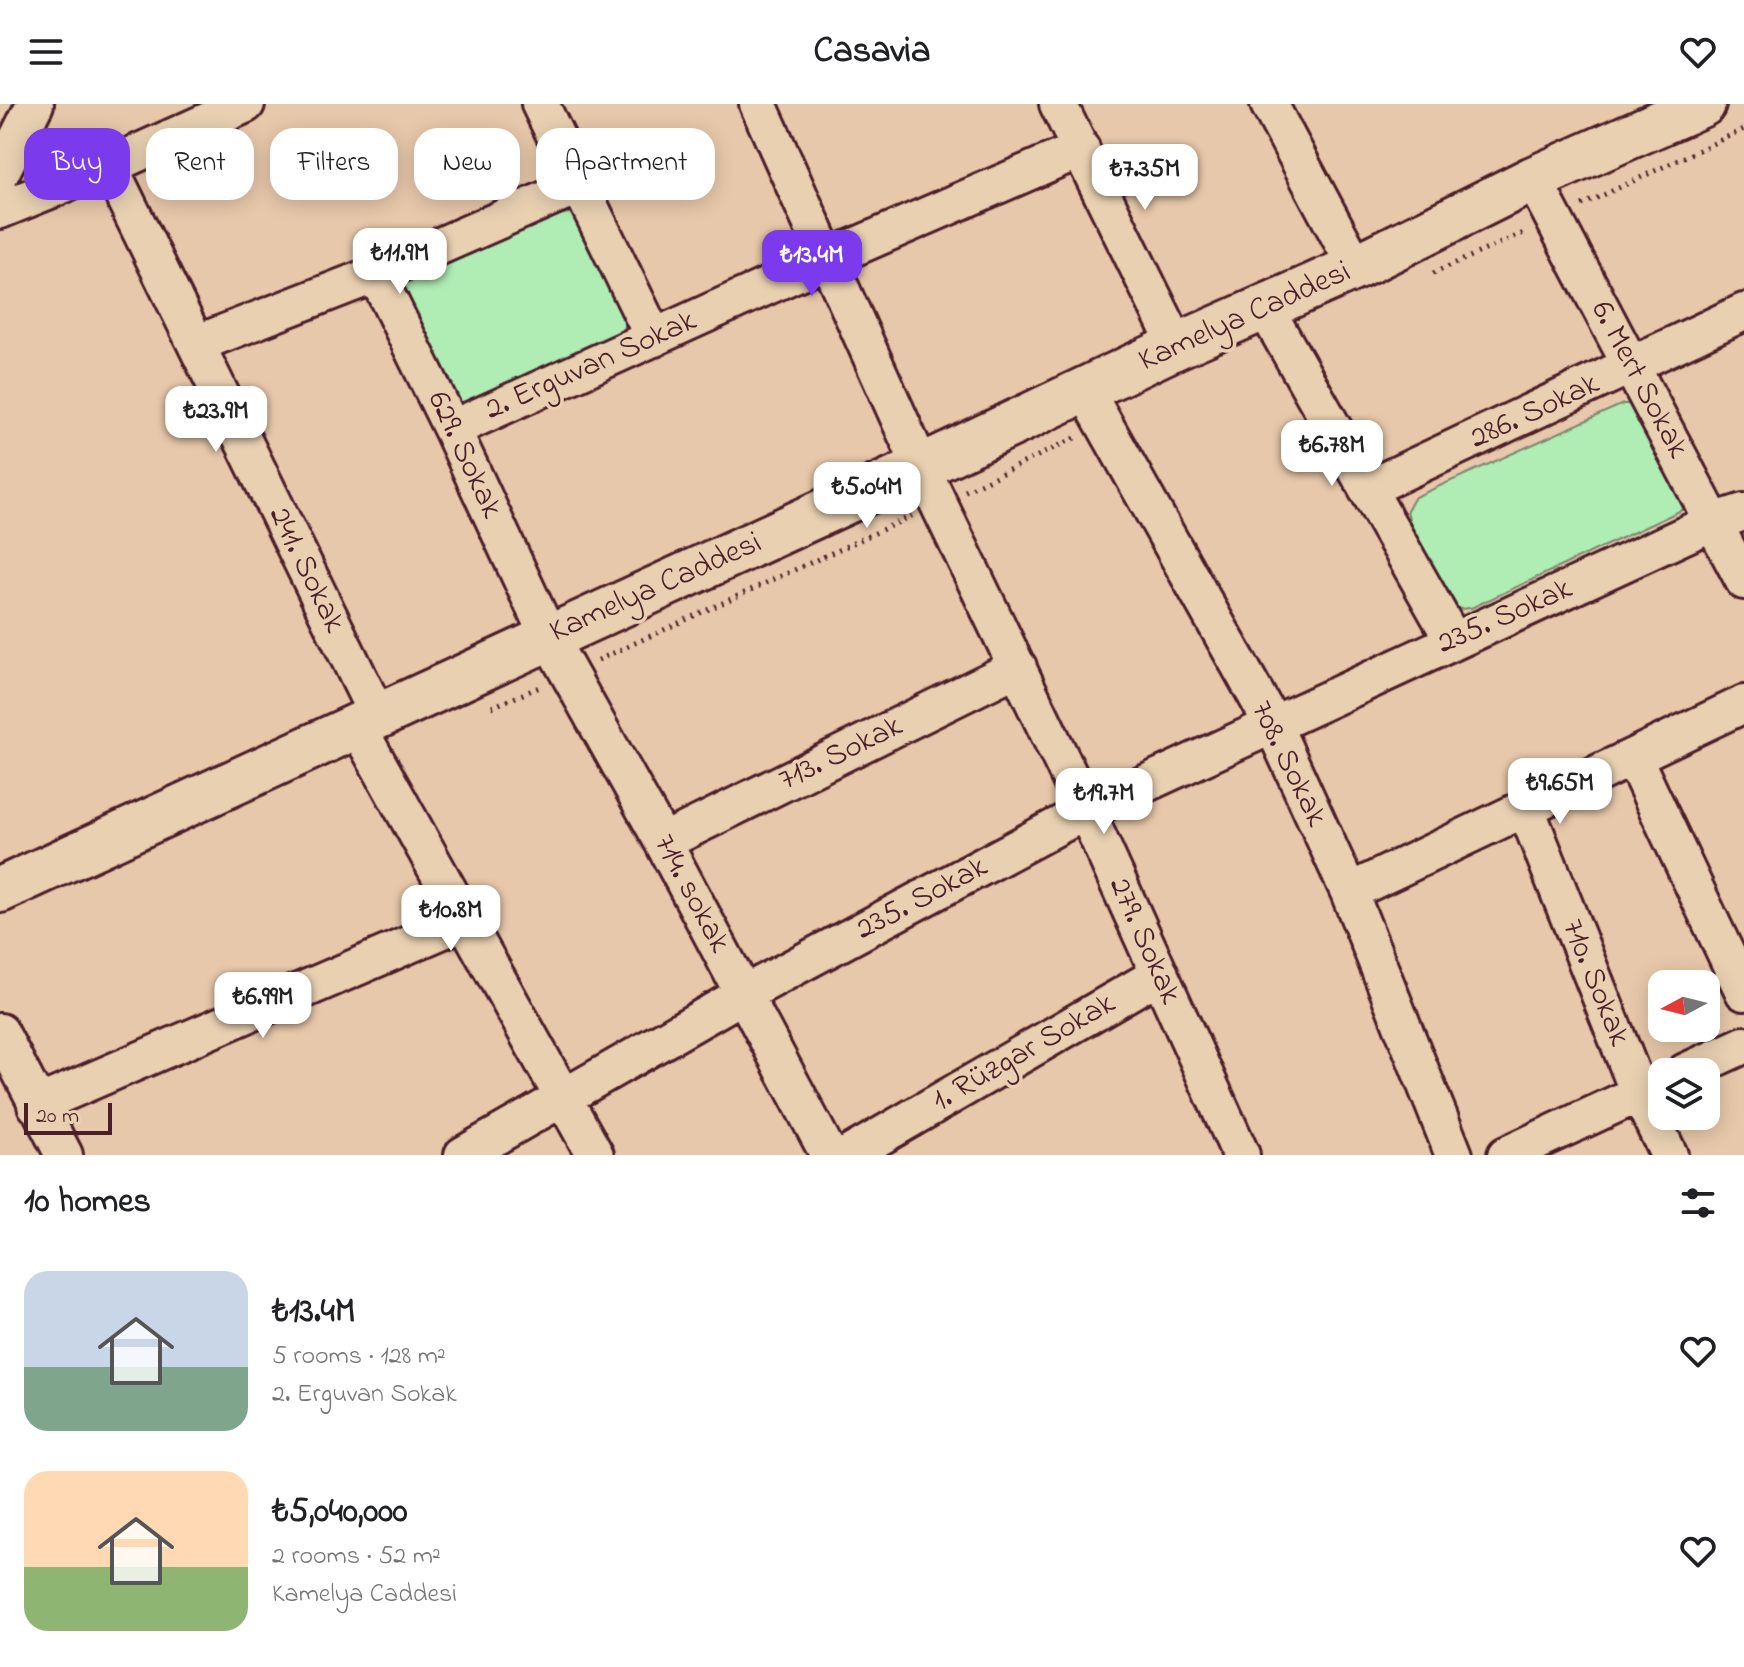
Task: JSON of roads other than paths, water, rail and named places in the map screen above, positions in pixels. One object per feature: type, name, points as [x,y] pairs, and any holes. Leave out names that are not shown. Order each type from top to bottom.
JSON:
[{"type":"main road","name":"Kamelya Caddesi","points":[[0,890],[1264,306],[1356,267],[1533,179],[1703,104]]},
{"type":"street","points":[[0,174],[35,104]]},
{"type":"street","points":[[540,104],[552,128]]},
{"type":"street","name":"279. Sokak","points":[[758,104],[921,467],[1086,811],[1241,1155]]},
{"type":"street","points":[[1058,104],[1177,346]]},
{"type":"street","points":[[1269,104],[1356,267]]},
{"type":"street","points":[[130,155],[218,109]]},
{"type":"street","name":"2. Erguvan Sokak","points":[[452,429],[827,259],[1081,149]]},
{"type":"street","name":"6. Mert Sokak","points":[[1533,179],[1633,367],[1729,517],[1744,581]]},
{"type":"street","points":[[0,210],[25,200]]},
{"type":"street","name":"241. Sokak","points":[[126,200],[196,344],[366,720],[466,920],[595,1155]]},
{"type":"street","points":[[196,344],[376,274],[545,200]]},
{"type":"street","points":[[586,200],[654,338]]},
{"type":"street","name":"629. Sokak","points":[[376,274],[548,636]]},
{"type":"street","points":[[1264,306],[1453,640]]},
{"type":"street","name":"286. Sokak","points":[[1367,489],[1633,367],[1744,312]]},
{"type":"street","name":"708. Sokak","points":[[1085,390],[1273,725],[1349,892],[1454,1155]]},
{"type":"street","name":"235. Sokak","points":[[463,1155],[744,994],[1086,811],[1453,640],[1729,517]]},
{"type":"street","name":"714. sokak","points":[[548,636],[663,842],[829,1155]]},
{"type":"street","name":"713. Sokak","points":[[663,842],[1018,667]]},
{"type":"street","points":[[1349,892],[1744,704]]},
{"type":"street","points":[[1633,757],[1744,992]]},
{"type":"street","name":"710. Sokak","points":[[1526,809],[1648,1084]]},
{"type":"street","points":[[36,1105],[466,920]]},
{"type":"street","name":"1. Rüzgar Sokak","points":[[848,1155],[1160,974]]},
{"type":"street","points":[[0,1032],[64,1155]]},
{"type":"street","points":[[1716,1058],[1744,1045]]},
{"type":"street","points":[[1506,1155],[1648,1089]]},
{"type":"street","name":"710. Sokak","points":[[1662,1130],[1669,1155]]}]
